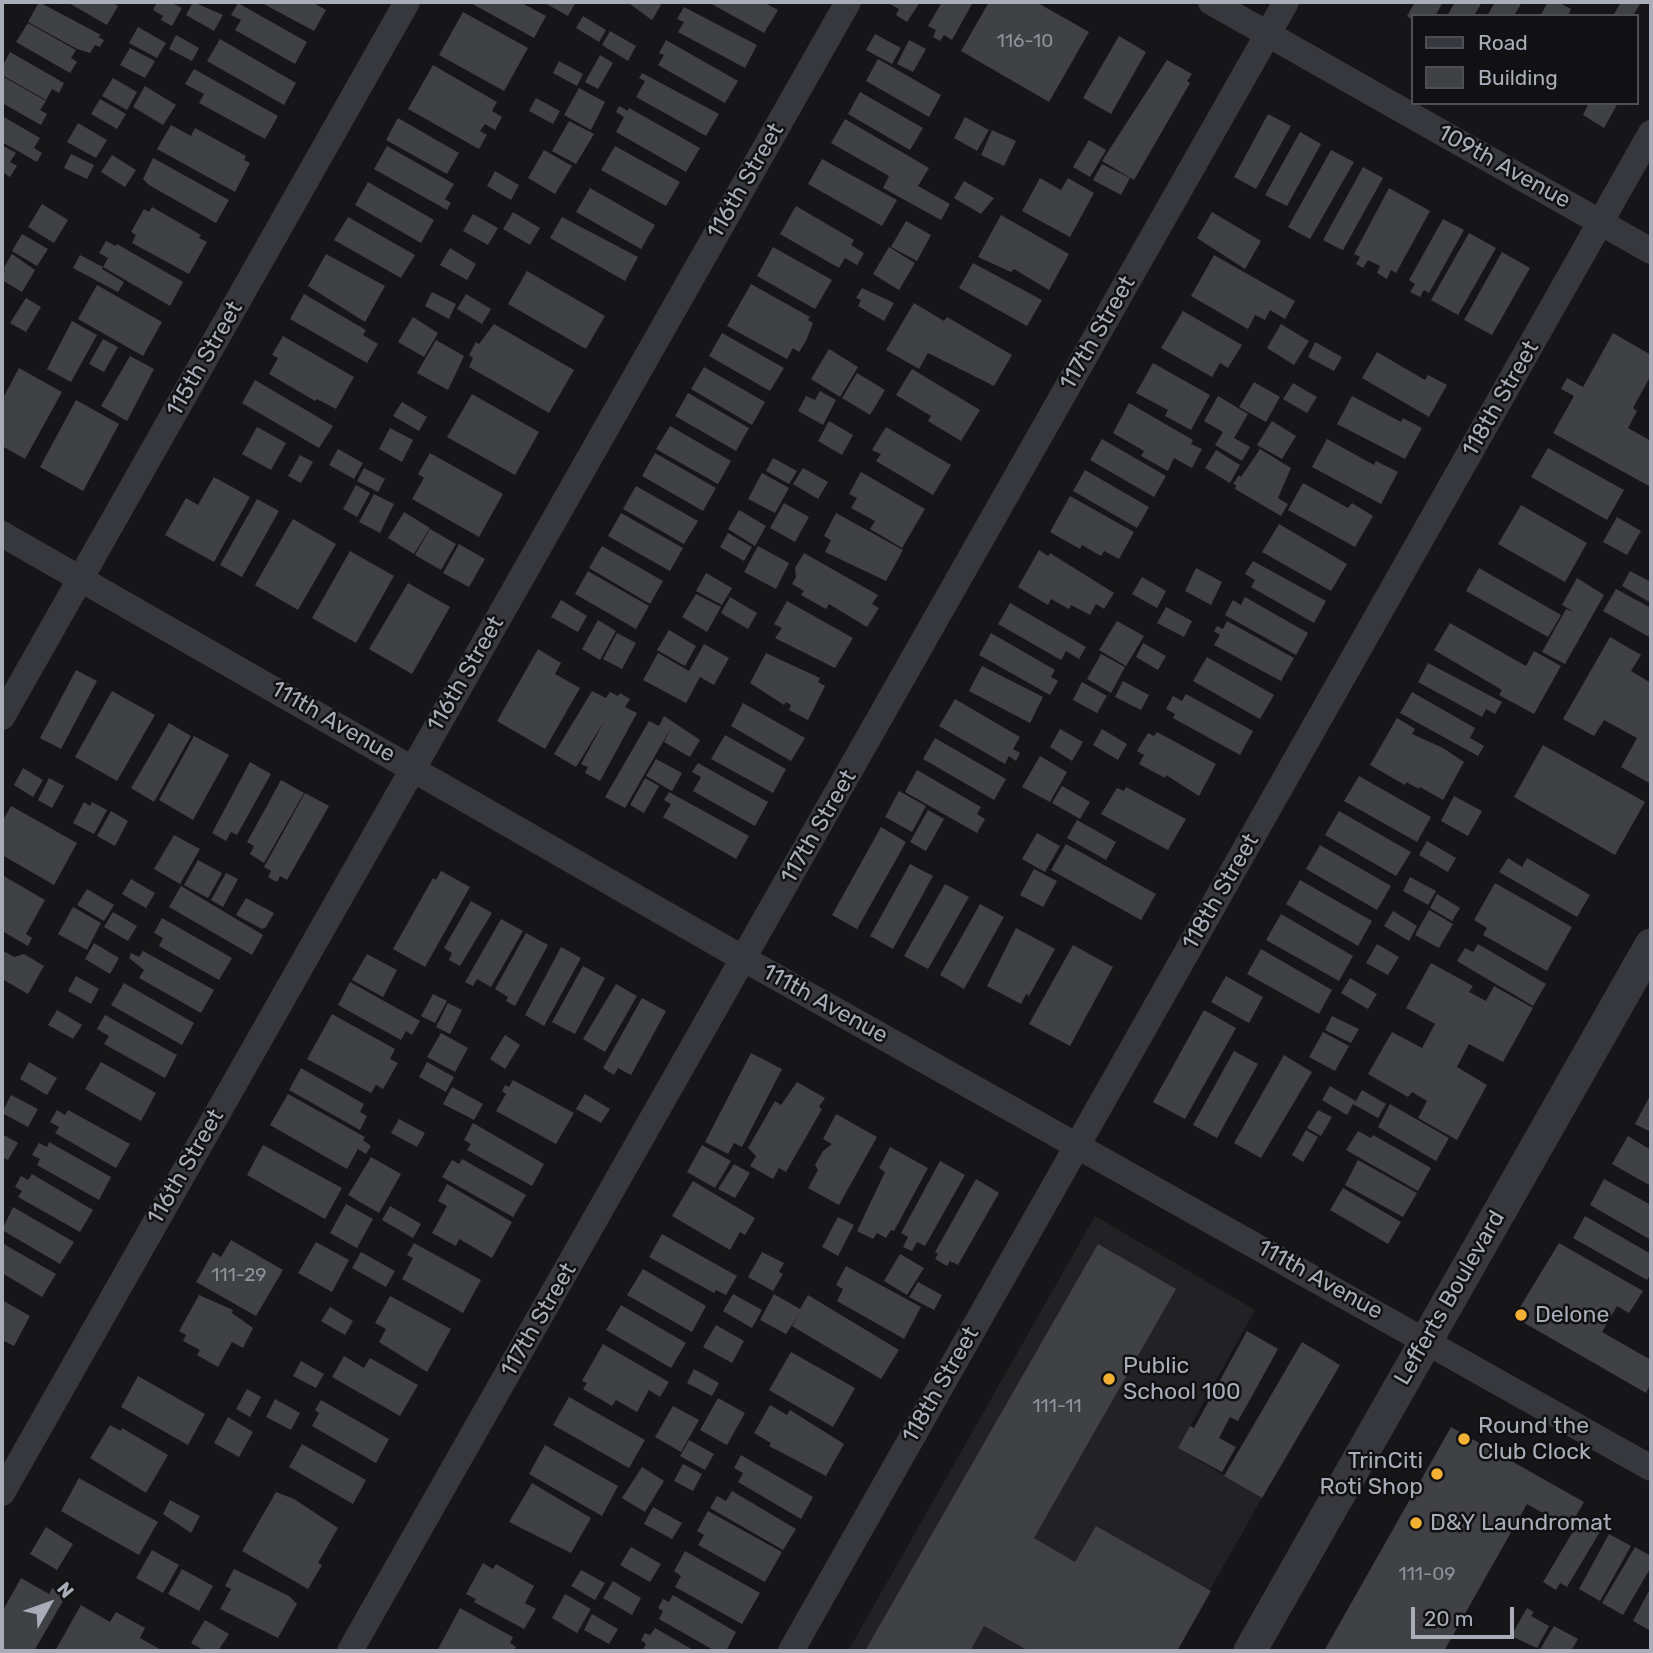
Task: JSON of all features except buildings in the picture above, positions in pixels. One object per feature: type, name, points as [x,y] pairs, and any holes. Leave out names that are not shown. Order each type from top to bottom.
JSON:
[{"type":"street","name":"115th Street","points":[[2,717],[407,2]]},
{"type":"street","name":"116th Street","points":[[2,1493],[848,2]]},
{"type":"street","name":"109th Avenue","points":[[1211,2],[1651,251]]},
{"type":"street","name":"117th Street","points":[[351,1651],[1286,2]]},
{"type":"street","name":"118th Street","points":[[791,1651],[1651,133]]},
{"type":"street","name":"111th Avenue","points":[[2,534],[744,959],[1078,1144],[1651,1468]]},
{"type":"street","name":"Lefferts Boulevard","points":[[1250,1651],[1651,946]]},
{"type":"shaded area","name":"Public School 100","points":[[1095,1216],[1255,1310],[1178,1448],[1262,1498],[1175,1651],[848,1651]]},
{"type":"place","name":"Delone","points":[[1521,1315]]},
{"type":"place","name":"Public School 100","points":[[1109,1379]]},
{"type":"place","name":"Round the Club Clock","points":[[1464,1439]]},
{"type":"place","name":"TrinCiti Roti Shop","points":[[1437,1474]]},
{"type":"place","name":"D&Y Laundromat","points":[[1416,1523]]}]
